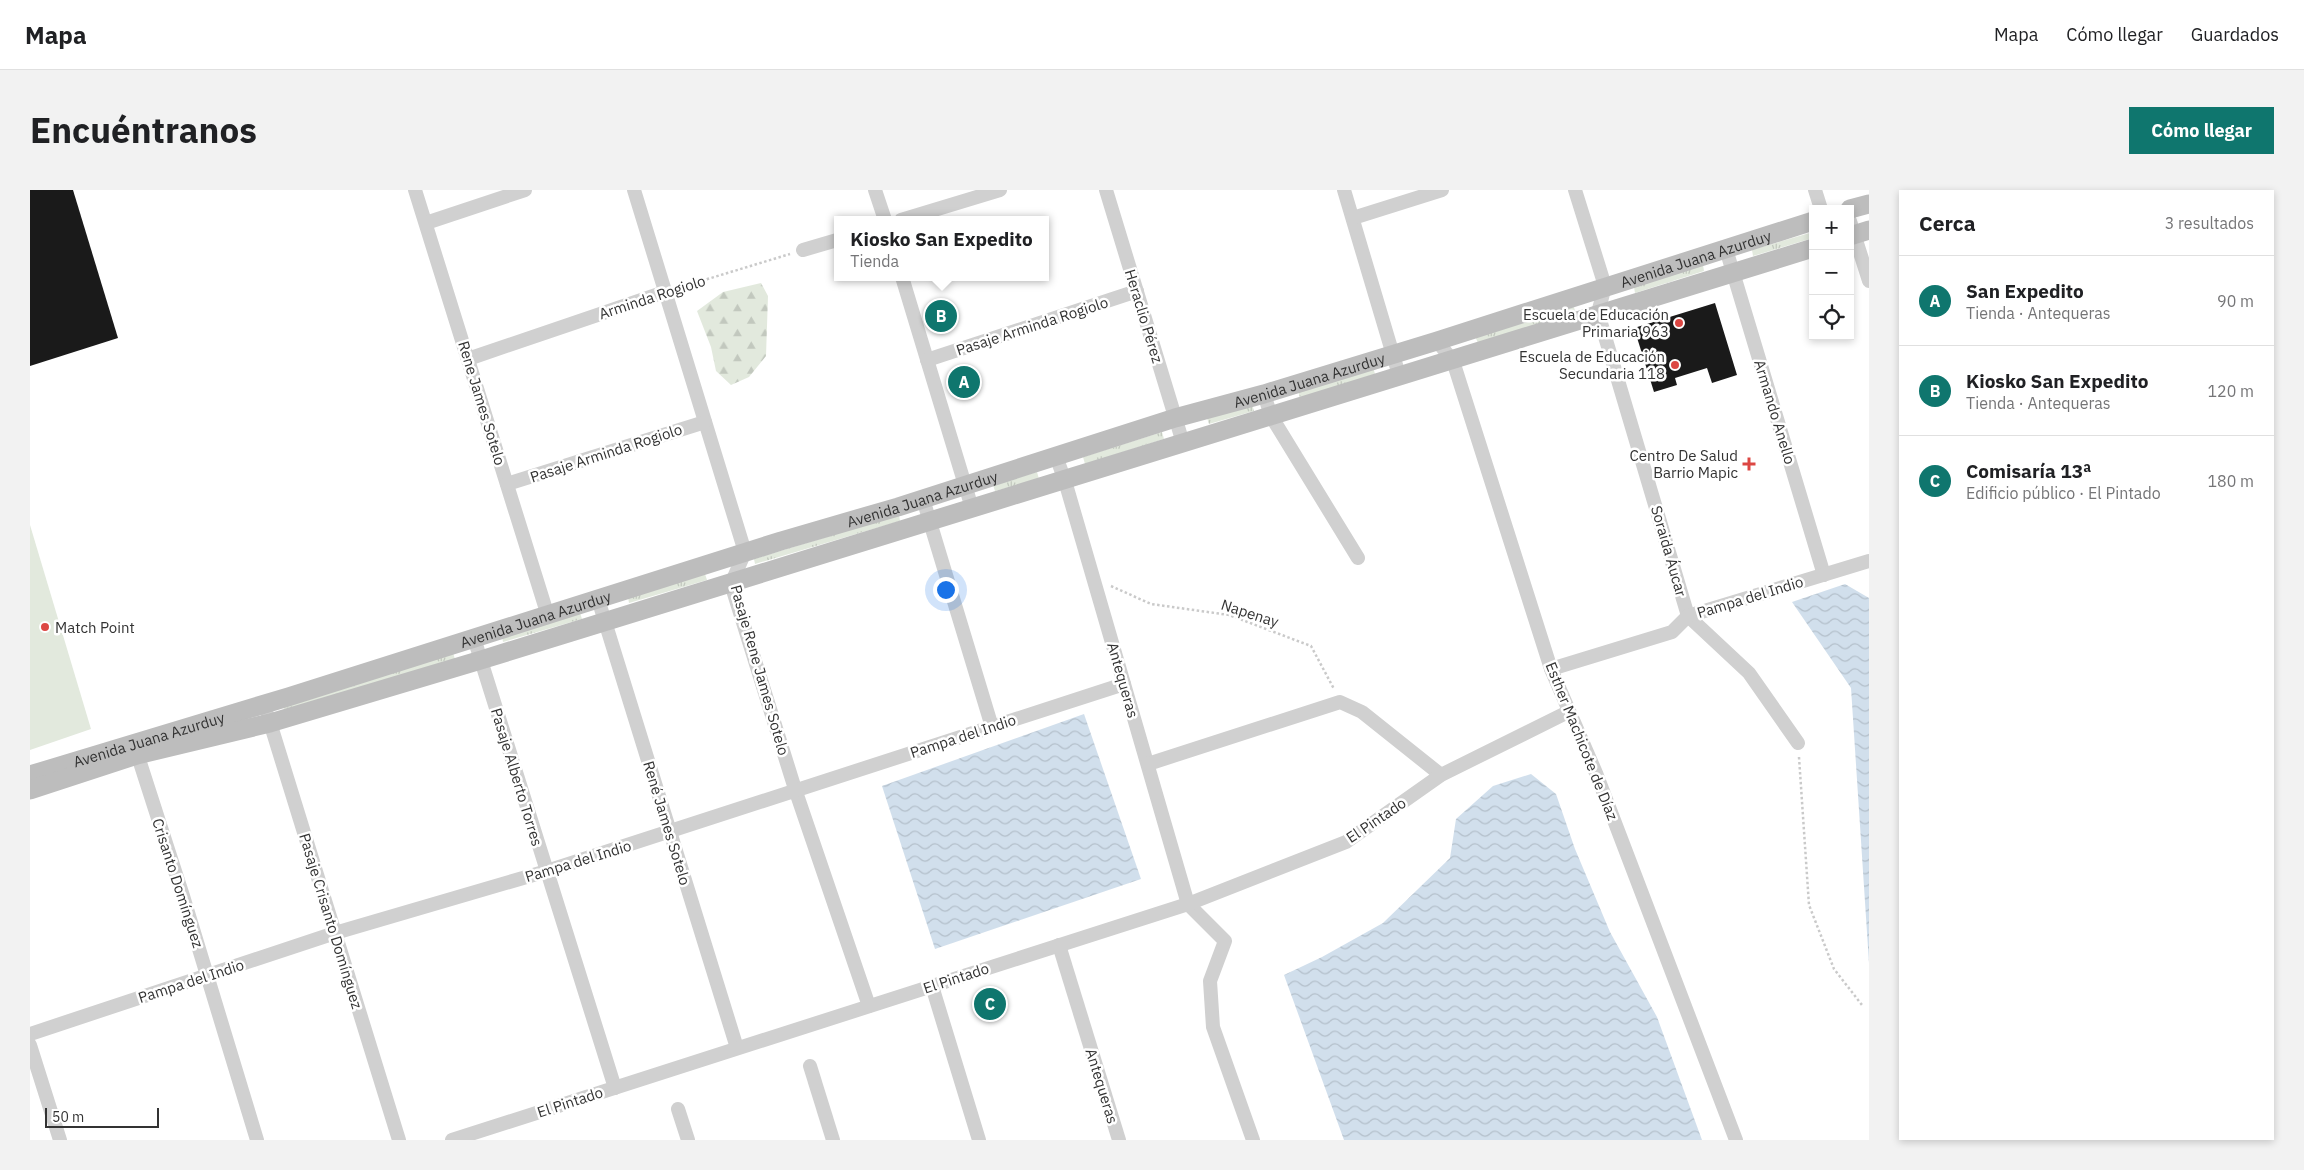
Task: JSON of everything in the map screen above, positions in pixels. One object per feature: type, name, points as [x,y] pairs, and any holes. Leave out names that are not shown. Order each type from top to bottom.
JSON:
[{"type":"main road","points":[[1854,208],[1869,204]]},
{"type":"main road","name":"Avenida Juana Azurduy","points":[[30,790],[135,748],[264,702],[548,616],[744,552],[965,486],[1175,418],[1264,394],[1437,341],[1809,222]]},
{"type":"main road","name":"Avenida Juana Azurduy","points":[[30,775],[135,748],[270,723],[731,584],[929,521],[1065,481],[1453,360],[1598,313],[1733,274],[1809,249]]},
{"type":"street","name":"Rene James Sotelo","points":[[416,190],[548,616]]},
{"type":"street","points":[[426,223],[525,190]]},
{"type":"street","points":[[634,190],[744,552]]},
{"type":"street","points":[[876,190],[884,216]]},
{"type":"street","points":[[914,216],[1000,190]]},
{"type":"street","name":"Heraclio Pérez","points":[[1106,190],[1183,443]]},
{"type":"street","points":[[1344,190],[1391,354],[1400,376]]},
{"type":"street","points":[[1352,218],[1442,190]]},
{"type":"street","points":[[1575,190],[1605,286],[1598,313]]},
{"type":"street","points":[[1815,190],[1820,205]]},
{"type":"street","points":[[1856,231],[1869,281]]},
{"type":"street","points":[[803,250],[834,241]]},
{"type":"street","name":"Armando Anello","points":[[1726,250],[1824,575]]},
{"type":"street","points":[[903,281],[972,508]]},
{"type":"street","name":"Pasaje Arminda Rogiolo","points":[[927,360],[1137,291]]},
{"type":"street","name":"Arminda Rogiolo","points":[[468,359],[665,292]]},
{"type":"street","name":"Soraida Áucar","points":[[1598,313],[1688,616]]},
{"type":"street","name":"Esther Machicote de Díaz","points":[[1437,341],[1453,360],[1551,669],[1596,773],[1736,1140]]},
{"type":"street","points":[[1264,394],[1271,416],[1358,558]]},
{"type":"street","name":"Pasaje Arminda Rogiolo","points":[[507,484],[704,422]]},
{"type":"street","name":"Antequeras","points":[[1056,456],[1094,578],[1188,904]]},
{"type":"street","points":[[923,499],[992,727]]},
{"type":"street","name":"Pasaje Rene James Sotelo","points":[[744,552],[731,584],[795,789],[869,1006]]},
{"type":"street","name":"Pampa del Indio","points":[[1551,669],[1672,632],[1688,616],[1869,561]]},
{"type":"street","name":"René James Sotelo","points":[[598,599],[737,1048]]},
{"type":"street","points":[[1688,616],[1749,673],[1798,743]]},
{"type":"street","name":"Pasaje Alberto Torres","points":[[474,638],[615,1088]]},
{"type":"street","name":"Pampa del Indio","points":[[30,1034],[335,934],[670,832],[795,789],[1124,684]]},
{"type":"street","name":"Pasaje Crisanto Domínguez","points":[[264,702],[399,1140]]},
{"type":"street","points":[[1148,764],[1340,702],[1362,712],[1441,775]]},
{"type":"street","name":"El Pintado","points":[[452,1140],[1188,904],[1346,842],[1441,775],[1568,712]]},
{"type":"street","name":"Crisanto Domínguez","points":[[135,748],[208,977],[257,1140]]},
{"type":"street","points":[[1188,904],[1225,940],[1210,981],[1213,1027],[1253,1140]]},
{"type":"street","name":"Antequeras","points":[[1058,945],[1119,1140]]},
{"type":"street","points":[[932,986],[979,1140]]},
{"type":"street","points":[[30,1045],[60,1140]]},
{"type":"street","points":[[810,1066],[833,1140]]},
{"type":"street","points":[[678,1109],[688,1140]]},
{"type":"path","name":"Arminda Rogiolo","points":[[665,292],[803,250]]},
{"type":"path","name":"Napenay","points":[[1094,578],[1151,604],[1229,615],[1312,646],[1340,702]]},
{"type":"path","points":[[1798,743],[1809,905],[1834,969],[1862,1005]]},
{"type":"green space","points":[[1809,233],[1809,239],[1753,256],[1752,250]]},
{"type":"green space","points":[[1703,265],[1704,271],[1635,293],[1634,287]]},
{"type":"green space","points":[[761,283],[768,296],[766,356],[749,377],[731,385],[716,371],[711,347],[697,311],[723,292]]},
{"type":"green space","points":[[1573,305],[1576,313],[1478,343],[1475,336]]},
{"type":"green space","points":[[1373,367],[1375,374],[1300,398],[1298,390]]},
{"type":"green space","points":[[1252,404],[1254,411],[1209,424],[1207,418]]},
{"type":"green space","points":[[1162,432],[1164,439],[1085,464],[1083,457]]},
{"type":"green space","points":[[1037,472],[1039,479],[995,491],[993,485]]},
{"type":"green space","points":[[899,515],[900,521],[755,564],[754,559]]},
{"type":"green space","name":"Match Point","points":[[30,525],[91,729],[30,750]]},
{"type":"green space","points":[[705,574],[707,580],[629,603],[628,597]]},
{"type":"green space","points":[[580,613],[582,619],[503,642],[502,636]]},
{"type":"green space","points":[[453,653],[455,659],[284,710],[283,704]]},
{"type":"water","points":[[1845,584],[1869,598],[1869,963],[1851,688],[1792,602]]},
{"type":"water","points":[[1084,714],[1141,879],[935,949],[882,786]]},
{"type":"water","points":[[1531,774],[1556,794],[1575,849],[1610,932],[1657,1017],[1702,1140],[1344,1140],[1284,975],[1322,957],[1383,923],[1450,858],[1456,819],[1493,786]]},
{"type":"building","points":[[30,190],[73,190],[118,338],[30,366]]},
{"type":"building","points":[[1715,303],[1737,375],[1712,383],[1707,368],[1675,378],[1677,385],[1654,392],[1634,328]]},
{"type":"place","name":"Kiosko San Expedito","points":[[941,316]]},
{"type":"place","name":"Escuela de Educación Primaria 963","points":[[1679,323]]},
{"type":"place","name":"Escuela de Educación Secundaria 118","points":[[1675,365]]},
{"type":"place","name":"San Expedito","points":[[964,382]]},
{"type":"place","name":"Centro De Salud Barrio Mapic","points":[[1749,464]]},
{"type":"place","name":"Match Point","points":[[45,627]]},
{"type":"place","name":"Comisaría 13ª","points":[[990,1004]]}]
